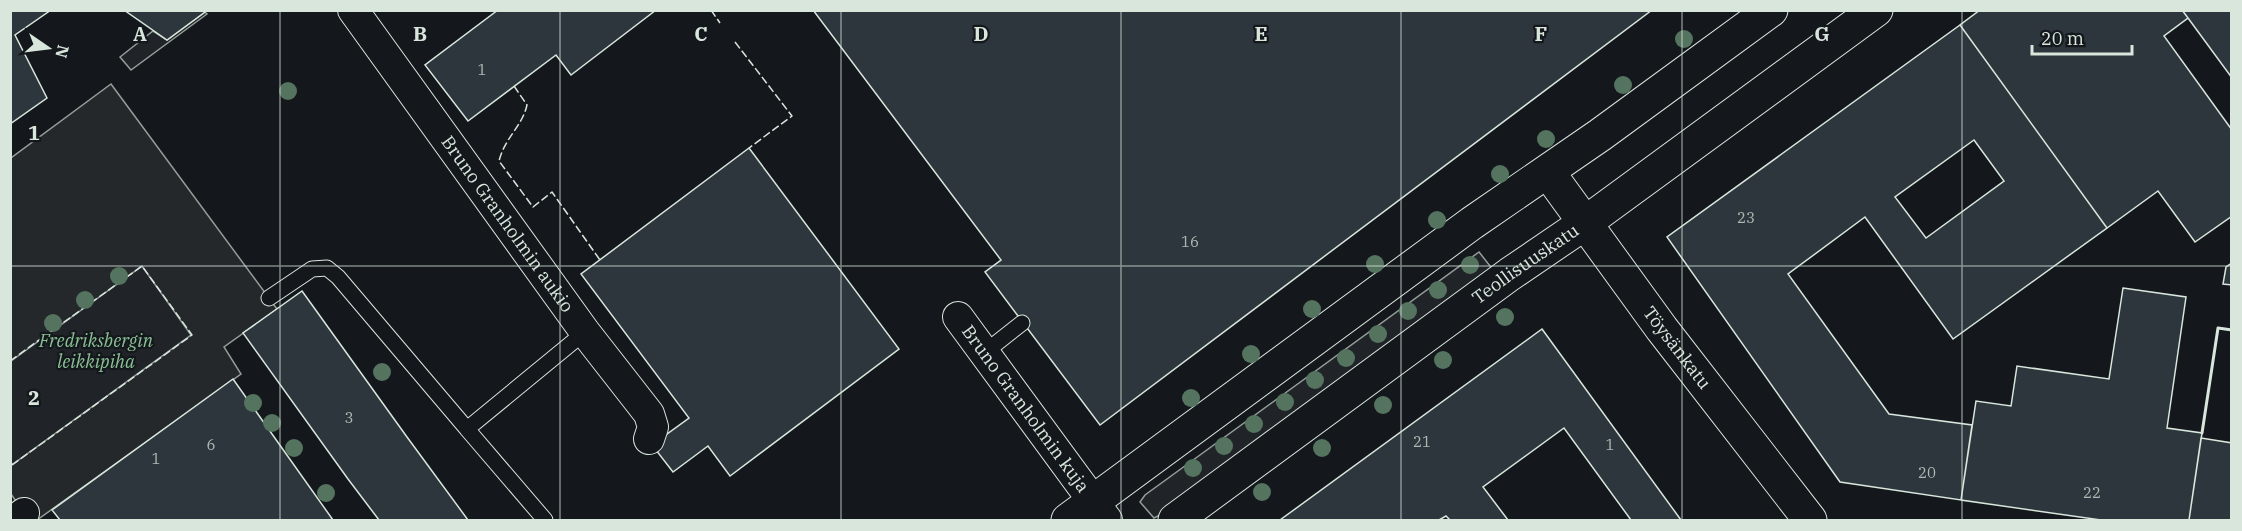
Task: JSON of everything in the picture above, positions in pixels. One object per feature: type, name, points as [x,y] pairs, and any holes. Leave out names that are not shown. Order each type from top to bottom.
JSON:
[{"type":"main road","points":[[1089,515],[1139,469],[1472,223],[1548,172],[1771,10]]},
{"type":"main road","name":"Teollisuuskatu","points":[[1174,520],[1876,10]]},
{"type":"main road","name":"Töysänkatu","points":[[1548,172],[1662,328],[1810,520]]},
{"type":"street","name":"Bruno Granholmin aukio","points":[[353,10],[585,332],[649,414],[653,427],[649,439]]},
{"type":"street","name":"Bruno Granholmin kuja","points":[[958,317],[984,353],[1089,515]]},
{"type":"lane","points":[[269,298],[312,269],[327,268],[338,277],[545,520]]},
{"type":"lane","points":[[984,353],[1023,323]]},
{"type":"lane","points":[[467,429],[585,332]]},
{"type":"green space","points":[[205,12],[207,14],[131,70],[120,57],[153,31],[167,40]]},
{"type":"green space","points":[[1479,252],[1494,271],[1158,516],[1154,518],[1140,502],[1145,495]]},
{"type":"green space","name":"Fredriksbergin leikkipiha","points":[[142,266],[192,335],[12,465],[10,462],[10,361]]},
{"type":"shaded area","points":[[111,84],[277,309],[224,347],[241,374],[37,520],[29,520],[11,494],[10,462],[13,464],[191,335],[142,266],[11,361],[11,158]]},
{"type":"building","points":[[10,10],[51,10],[15,35],[47,98],[10,124]]},
{"type":"building","points":[[124,10],[205,10],[205,12],[167,40]]},
{"type":"building","points":[[498,10],[656,10],[571,75],[556,55],[468,121],[425,65]]},
{"type":"building","points":[[813,10],[1652,10],[1100,425],[985,272],[1001,260]]},
{"type":"building","points":[[1980,10],[2182,10],[2188,18],[2164,36],[2232,130],[2232,216],[2195,242],[2158,191],[2107,228],[1960,25]]},
{"type":"building","points":[[2182,10],[2232,10],[2232,78],[2188,18]]},
{"type":"building","points":[[1960,25],[2107,228],[1953,339],[1865,217],[1788,274],[1889,414],[1972,425],[1961,500],[1840,482],[1667,237]],"holes":[[[1974,140],[2004,181],[1926,238],[1895,197]]]},
{"type":"building","points":[[749,148],[899,349],[730,476],[708,446],[673,472],[652,445],[689,418],[581,274]]},
{"type":"building","points":[[2232,263],[2232,285],[2223,284],[2226,267]]},
{"type":"building","points":[[2123,288],[2186,297],[2167,428],[2202,433],[2189,520],[2101,520],[1961,500],[1976,401],[2011,406],[2017,366],[2109,379]]},
{"type":"building","points":[[302,291],[468,520],[379,520],[348,479],[243,333]]},
{"type":"building","points":[[1542,329],[1681,520],[1631,520],[1564,428],[1483,487],[1508,520],[1450,520],[1446,516],[1439,520],[1280,520]]},
{"type":"building","points":[[233,379],[333,520],[60,520],[52,510]]},
{"type":"building","points":[[2201,438],[2232,443],[2232,520],[2189,520]]},
{"type":"fence","points":[[711,10],[720,23]]},
{"type":"fence","points":[[735,42],[792,116],[749,148]]},
{"type":"fence","points":[[514,86],[527,105],[499,161],[533,207],[552,192],[600,260]]},
{"type":"fence","points":[[10,361],[142,266],[192,335],[12,465],[10,462]]},
{"type":"wall","points":[[2202,433],[2218,328],[2232,330]]}]
